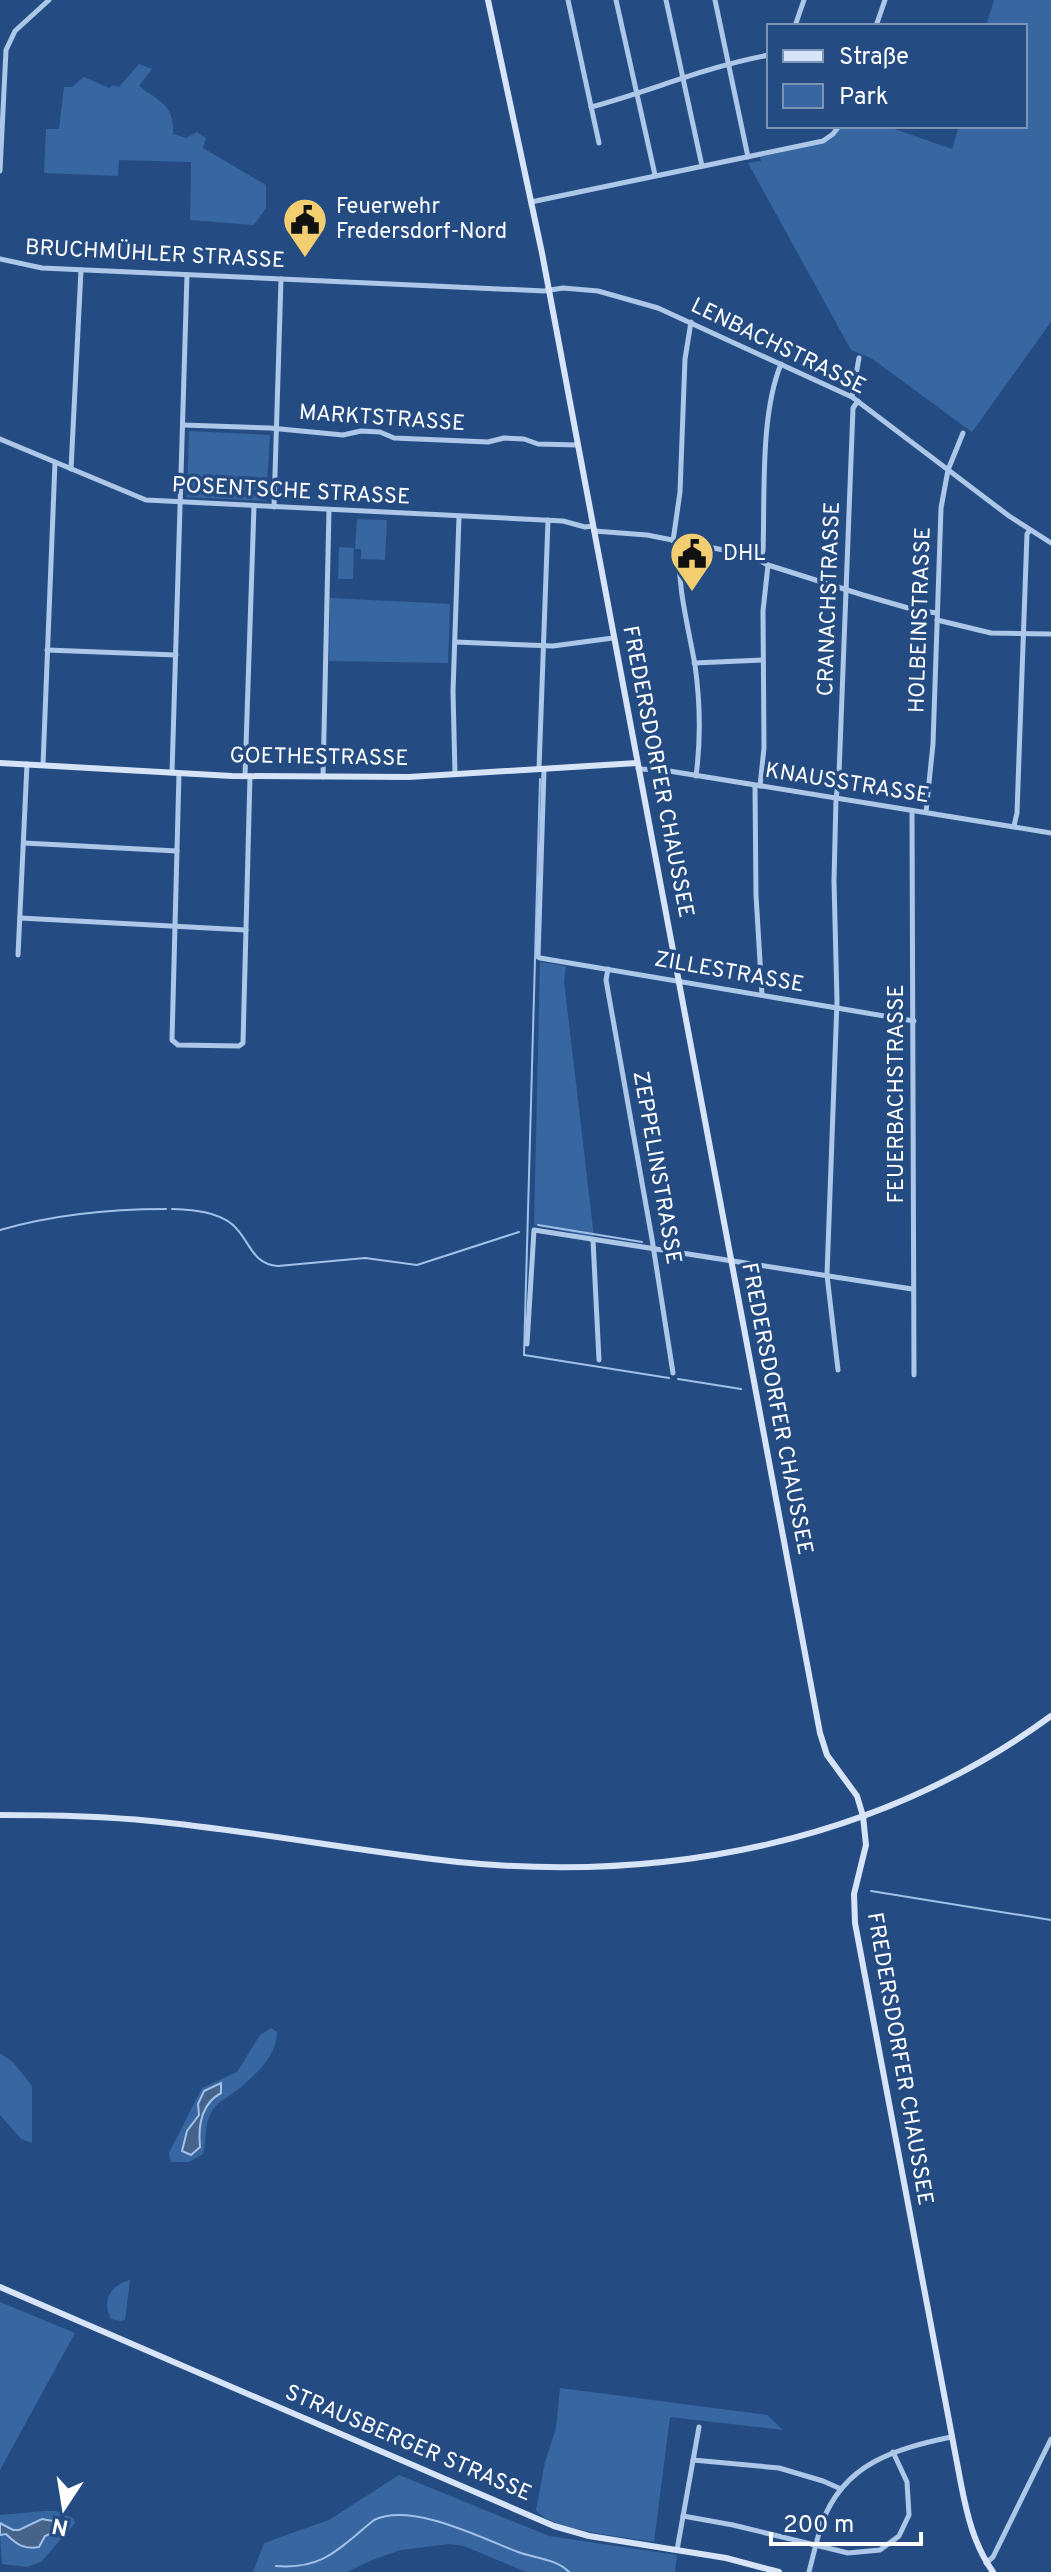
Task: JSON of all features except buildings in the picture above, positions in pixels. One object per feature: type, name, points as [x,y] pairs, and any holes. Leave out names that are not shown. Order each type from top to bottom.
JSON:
[{"type":"main road","name":"FREDERSDORFER CHAUSSEE","points":[[488,0],[549,290],[820,1733],[827,1755],[857,1796],[863,1816],[866,1845],[854,1894],[854,1920],[951,2437],[971,2530],[993,2572]]},
{"type":"main road","name":"GOETHESTRASSE","points":[[0,763],[323,777],[455,775],[638,766]]},
{"type":"main road","points":[[0,1815],[138,1819],[458,1862],[568,1868],[670,1863],[752,1849],[863,1816],[971,1766],[1051,1716]]},
{"type":"main road","name":"STRAUSBERGER STRASSE","points":[[0,2287],[554,2526],[589,2536],[726,2558],[779,2572]]},
{"type":"street","points":[[0,171],[2,57],[15,31],[49,0]]},
{"type":"street","points":[[568,0],[599,143]]},
{"type":"street","points":[[616,0],[655,175]]},
{"type":"street","points":[[666,0],[702,166]]},
{"type":"street","points":[[715,0],[748,157]]},
{"type":"street","points":[[796,24],[804,0]]},
{"type":"street","points":[[877,24],[885,0]]},
{"type":"street","points":[[591,107],[728,62],[767,55]]},
{"type":"street","points":[[531,202],[823,141],[838,128]]},
{"type":"street","name":"BRUCHMÜHLER STRASSE","points":[[0,259],[34,267],[81,270],[549,290]]},
{"type":"street","points":[[71,469],[81,270]]},
{"type":"street","points":[[187,275],[176,655],[174,1044],[242,1045],[254,506]]},
{"type":"street","points":[[274,507],[281,279]]},
{"type":"street","name":"LENBACHSTRASSE","points":[[549,290],[570,288],[607,293],[658,308],[855,399],[1051,543]]},
{"type":"street","points":[[691,322],[685,359],[676,541],[700,714],[696,776]]},
{"type":"street","name":"CRANACHSTRASSE","points":[[838,1370],[827,1275],[836,1008],[836,799],[853,408],[859,358]]},
{"type":"street","points":[[758,560],[763,551],[768,413],[781,364]]},
{"type":"street","name":"MARKTSTRASSE","points":[[183,425],[343,435],[370,431],[394,438],[488,442],[500,438],[522,438],[538,444],[577,445]]},
{"type":"street","name":"HOLBEINSTRASSE","points":[[926,812],[931,767],[941,508],[948,470],[963,433]]},
{"type":"street","name":"POSENTSCHE STRASSE","points":[[0,439],[146,500],[563,521],[749,555],[768,565],[984,632],[1051,634]]},
{"type":"street","points":[[43,765],[55,462]]},
{"type":"street","points":[[323,777],[329,510]]},
{"type":"street","points":[[455,775],[453,723],[459,517]]},
{"type":"street","points":[[542,770],[548,520]]},
{"type":"street","points":[[1014,826],[1017,813],[1027,534],[1030,530]]},
{"type":"street","points":[[762,995],[756,895],[758,786],[764,748],[763,611],[768,565]]},
{"type":"street","points":[[455,642],[544,646],[613,638]]},
{"type":"street","points":[[47,650],[176,655]]},
{"type":"street","points":[[694,663],[763,660]]},
{"type":"street","points":[[18,955],[27,764]]},
{"type":"street","name":"KNAUSSTRASSE","points":[[638,766],[1051,833]]},
{"type":"street","name":"ZILLESTRASSE","points":[[542,770],[538,957],[914,1021]]},
{"type":"street","name":"FEUERBACHSTRASSE","points":[[912,812],[914,1375]]},
{"type":"street","points":[[24,843],[177,851]]},
{"type":"street","points":[[20,918],[246,930]]},
{"type":"street","name":"ZEPPELINSTRASSE","points":[[608,969],[606,980],[673,1373]]},
{"type":"street","points":[[527,1344],[534,1230],[912,1289]]},
{"type":"street","points":[[593,1240],[599,1360]]},
{"type":"street","points":[[677,2550],[699,2427]]},
{"type":"street","points":[[809,2572],[824,2519],[841,2489],[861,2471],[893,2452],[910,2445],[951,2437]]},
{"type":"street","points":[[986,2563],[993,2557],[1051,2439]]},
{"type":"street","points":[[683,2516],[848,2553],[869,2553],[887,2547],[899,2536],[909,2515],[904,2475],[893,2452]]},
{"type":"street","points":[[693,2460],[779,2468],[841,2489]]},
{"type":"green space","points":[[994,0],[1051,0],[1051,322],[972,432],[871,358],[851,350],[748,163],[761,161],[760,157],[830,140],[839,128],[892,128],[952,149],[958,128],[1027,128],[1027,24],[987,24]]},
{"type":"green space","points":[[139,64],[152,69],[139,86],[168,110],[173,134],[186,138],[197,132],[206,138],[203,148],[266,185],[266,208],[254,225],[190,220],[191,162],[119,160],[118,176],[44,173],[46,129],[59,129],[64,87],[72,87],[84,77],[109,88],[113,85],[119,87]]},
{"type":"green space","points":[[189,431],[270,435],[266,501],[187,497]]},
{"type":"green space","points":[[357,519],[387,520],[385,560],[361,559],[361,549],[355,549]]},
{"type":"green space","points":[[339,547],[354,548],[353,579],[338,579]]},
{"type":"green space","points":[[330,598],[450,604],[448,663],[329,661]]},
{"type":"green space","points":[[540,962],[566,966],[564,981],[594,1237],[534,1225]]},
{"type":"green space","points":[[271,2028],[277,2032],[269,2058],[250,2079],[212,2111],[203,2154],[189,2162],[171,2162],[169,2153],[202,2088],[237,2072],[260,2035]]},
{"type":"green space","points":[[0,2053],[13,2062],[32,2086],[32,2143],[21,2139],[0,2115]]},
{"type":"green space","points":[[130,2280],[125,2320],[111,2319],[107,2306],[110,2294]]},
{"type":"green space","points":[[0,2302],[75,2333],[0,2470]]},
{"type":"green space","points":[[560,2388],[767,2415],[783,2430],[670,2417],[654,2542],[590,2532],[557,2523],[536,2510],[545,2462],[556,2428]]},
{"type":"green space","points":[[399,2475],[549,2536],[677,2555],[675,2572],[526,2572],[464,2546],[450,2544],[401,2550],[347,2572],[253,2572],[264,2543],[329,2520]]},
{"type":"green space","points":[[56,2511],[73,2518],[75,2523],[41,2562],[27,2567],[2,2564],[0,2535],[6,2534],[30,2549],[38,2547],[62,2521],[42,2519],[13,2530],[0,2523],[0,2515]]},
{"type":"shaded area","points":[[221,2083],[221,2093],[209,2103],[202,2117],[200,2147],[191,2155],[182,2151],[187,2131],[199,2115],[198,2104],[204,2091]]},
{"type":"shaded area","points":[[42,2519],[64,2523],[60,2530],[45,2536],[39,2547],[25,2547],[6,2534],[0,2535],[0,2523],[19,2530]]},
{"type":"waterway","points":[[540,779],[524,1355],[669,1378]]},
{"type":"waterway","points":[[0,1230],[82,1214],[166,1209]]},
{"type":"waterway","points":[[172,1209],[204,1212],[227,1220],[239,1231],[256,1256],[278,1266],[365,1258],[417,1265],[519,1232]]},
{"type":"waterway","points":[[538,1225],[642,1242]]},
{"type":"waterway","points":[[678,1379],[741,1389]]},
{"type":"waterway","points":[[871,1891],[1051,1920]]},
{"type":"waterway","points":[[276,2566],[319,2561],[374,2520],[407,2515],[466,2531],[552,2562],[569,2572]]},
{"type":"place","name":"Feuerwehr Fredersdorf-Nord","points":[[305,259]]},
{"type":"place","name":"DHL","points":[[692,593]]}]
